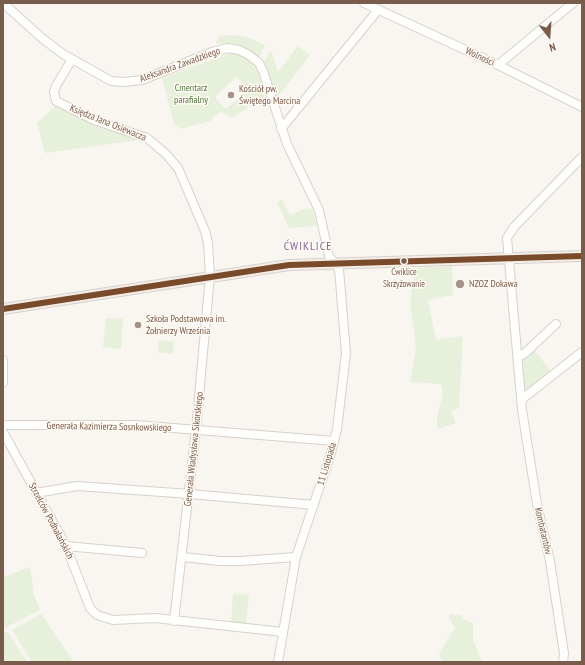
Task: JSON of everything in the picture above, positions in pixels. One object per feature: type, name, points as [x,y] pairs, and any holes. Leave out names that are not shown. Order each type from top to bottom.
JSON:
[{"type":"main road","points":[[3,308],[277,266],[582,256]]},
{"type":"street","name":"Aleksandra Zawadzkiego","points":[[3,3],[43,39],[72,59],[111,81],[124,82],[142,80],[212,52],[228,48],[239,50],[249,55],[259,63],[292,158],[314,198],[329,256],[336,264]]},
{"type":"street","name":"Wolności","points":[[364,3],[498,65],[582,107]]},
{"type":"street","points":[[498,65],[573,3]]},
{"type":"street","points":[[281,129],[378,10]]},
{"type":"street","name":"Księdza Jana Osiewacza","points":[[72,59],[56,86],[54,92],[56,101],[94,120],[147,138],[166,154],[178,168],[205,231],[210,276]]},
{"type":"street","name":"Kombatantów","points":[[563,662],[564,654],[550,561],[537,504],[521,400],[507,238],[510,232],[582,157]]},
{"type":"street","name":"11 Listopada","points":[[278,662],[296,556],[334,441],[346,353],[339,272],[336,264]]},
{"type":"street","name":"Generała Władysława Sikorskiego","points":[[174,621],[190,494],[210,276]]},
{"type":"street","points":[[518,358],[556,324]]},
{"type":"street","points":[[521,400],[582,352]]},
{"type":"street","points":[[3,360],[3,383]]},
{"type":"street","name":"Generała Kazimierza Sosnkowskiego","points":[[3,425],[136,425],[334,441]]},
{"type":"street","name":"Strzelców Podhalańskich","points":[[3,432],[66,546],[90,608],[97,615],[113,620],[155,618],[283,632]]},
{"type":"street","points":[[36,493],[77,486],[314,505]]},
{"type":"street","points":[[66,546],[142,553]]},
{"type":"street","points":[[183,557],[220,561],[241,561],[296,556]]},
{"type":"green space","points":[[232,35],[246,37],[265,45],[258,59],[240,47],[216,43],[220,36]]},
{"type":"green space","points":[[298,46],[310,55],[276,99],[263,64],[270,51],[278,72]]},
{"type":"green space","name":"Cmentarz parafialny","points":[[231,53],[248,58],[257,70],[266,95],[232,118],[221,112],[214,116],[211,121],[180,129],[174,124],[162,78]],"holes":[[[236,77],[246,86],[245,93],[226,109],[216,99],[216,96]]]},
{"type":"green space","points":[[58,104],[139,140],[45,153],[37,123]]},
{"type":"green space","points":[[282,200],[290,215],[304,209],[312,208],[317,226],[289,228],[277,202]]},
{"type":"green space","points":[[452,266],[453,295],[428,300],[436,340],[463,336],[459,408],[451,411],[456,423],[437,429],[437,417],[443,394],[441,384],[410,382],[416,347],[410,303],[415,268]]},
{"type":"green space","points":[[106,318],[123,319],[121,349],[103,347]]},
{"type":"green space","points":[[159,340],[174,342],[173,354],[158,352]]},
{"type":"green space","points":[[533,348],[552,373],[523,396],[519,359]]},
{"type":"green space","points":[[30,567],[34,595],[40,610],[3,629],[3,577]]},
{"type":"green space","points":[[233,594],[249,595],[246,624],[231,623]]},
{"type":"green space","points":[[41,614],[74,662],[32,662],[12,630]]},
{"type":"green space","points":[[450,614],[463,616],[462,619],[473,623],[473,640],[482,662],[442,662],[439,654],[455,627],[449,619]]},
{"type":"green space","points":[[8,632],[27,662],[3,662],[3,633]]},
{"type":"transit line","points":[[3,309],[289,265],[582,256]]},
{"type":"place","name":"Kościół pw. Świętego Marcina","points":[[231,95]]},
{"type":"place","name":"Ćwiklice Skrzyżowanie","points":[[404,261]]},
{"type":"place","name":"NZOZ Dokawa","points":[[460,284]]},
{"type":"place","name":"Szkoła Podstawowa im. Żołnierzy Września","points":[[138,325]]},
{"type":"district","name":"ĆWIKLICE","points":[[308,247]]}]
